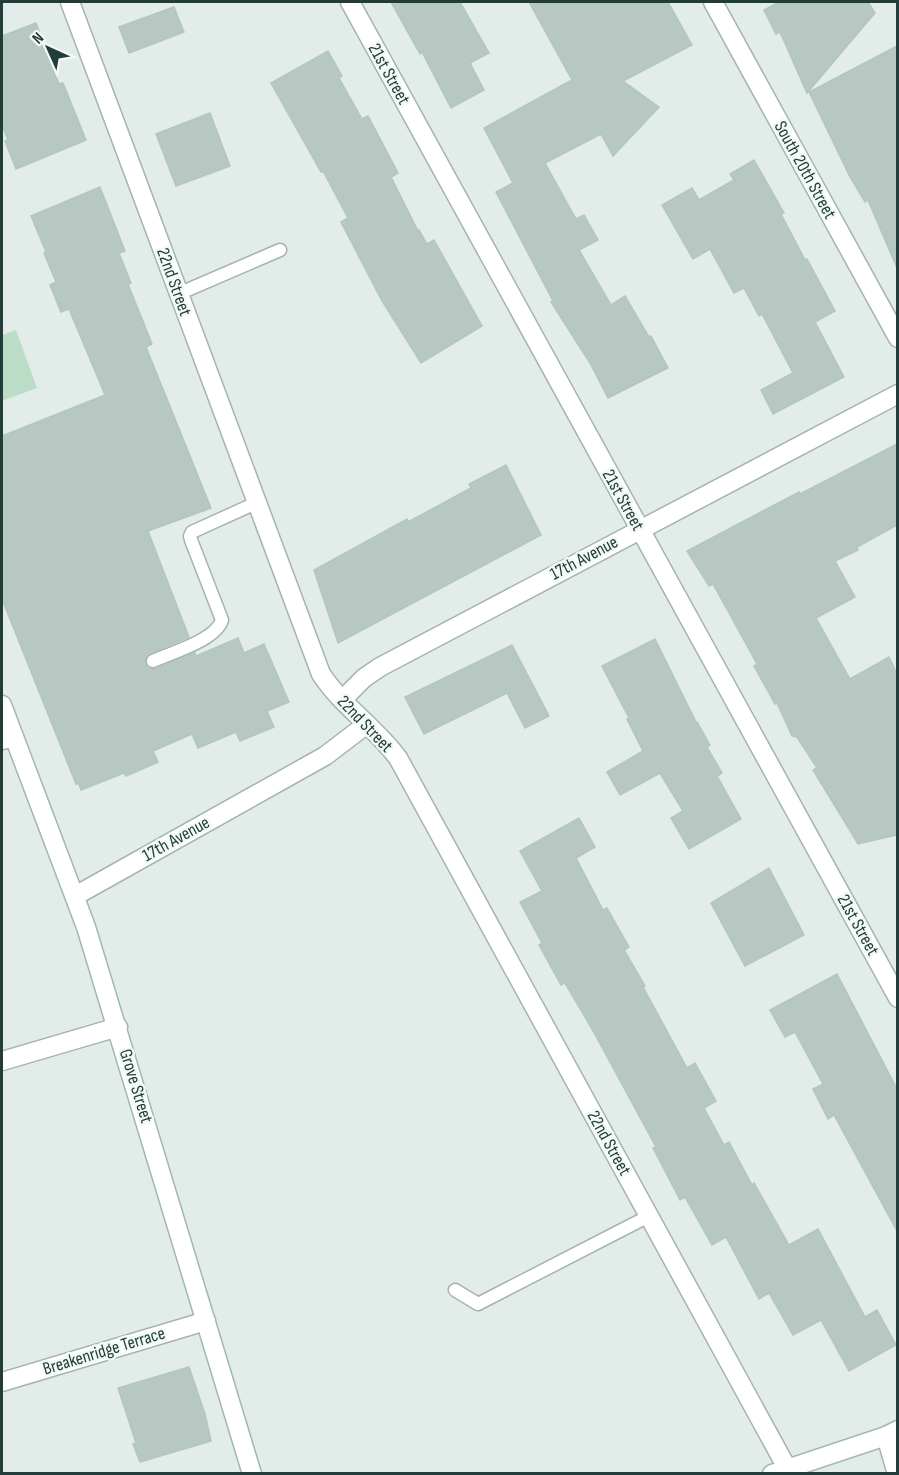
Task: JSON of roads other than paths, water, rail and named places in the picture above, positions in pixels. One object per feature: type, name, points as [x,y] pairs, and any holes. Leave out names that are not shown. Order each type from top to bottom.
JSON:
[{"type":"street","name":"22nd Street","points":[[70,2],[314,660],[330,687],[398,758],[649,1216],[779,1471]]},
{"type":"street","name":"21st Street","points":[[350,2],[897,998]]},
{"type":"street","name":"South 20th Street","points":[[713,2],[897,338]]},
{"type":"street","name":"17th Avenue","points":[[342,700],[364,678],[380,667],[897,394]]},
{"type":"street","name":"Grove Street","points":[[2,705],[8,739],[75,896],[118,1027],[252,1473]]},
{"type":"street","name":"17th Avenue","points":[[75,896],[325,756],[367,724]]},
{"type":"street","points":[[2,1062],[118,1027]]},
{"type":"street","name":"Breakenridge Terrace","points":[[2,1382],[206,1321]]},
{"type":"street","points":[[779,1471],[892,1433],[897,1473]]},
{"type":"lane","points":[[178,294],[280,250]]},
{"type":"lane","points":[[153,661],[213,634],[222,620],[191,540],[192,532],[256,503]]},
{"type":"lane","points":[[455,1290],[478,1304],[649,1216]]}]
